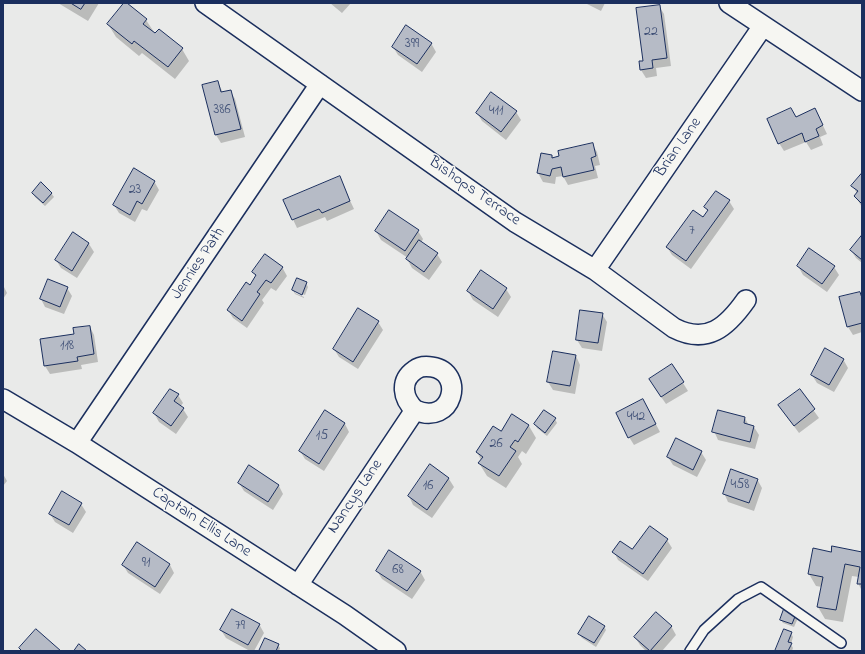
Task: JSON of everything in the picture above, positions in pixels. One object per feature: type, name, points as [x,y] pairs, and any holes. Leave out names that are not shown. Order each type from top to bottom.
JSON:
[{"type":"street","name":"Bishops Terrace","points":[[205,3],[515,222],[595,270],[674,328],[685,334],[701,335],[716,330],[732,318],[746,300]]},
{"type":"street","points":[[729,3],[862,90]]},
{"type":"street","name":"Brian Lane","points":[[595,270],[763,26]]},
{"type":"street","name":"Jennies Path","points":[[77,443],[320,84]]},
{"type":"street","name":"Captain Ellis Lane","points":[[3,399],[77,443],[345,615],[396,651]]},
{"type":"street","name":"Nancys Lane","points":[[298,585],[415,410]]},
{"type":"lane","points":[[690,651],[704,630],[738,600],[761,587],[841,643]]},
{"type":"building","points":[[71,3],[85,3],[81,9]]},
{"type":"building","points":[[124,3],[127,3],[147,19],[143,24],[155,33],[159,29],[183,48],[168,67],[134,41],[132,44],[107,24]]},
{"type":"building","points":[[660,5],[667,58],[652,60],[653,68],[640,70],[639,61],[643,61],[636,8]]},
{"type":"building","points":[[406,25],[432,43],[417,64],[392,47]]},
{"type":"building","points":[[218,81],[221,92],[231,90],[241,129],[215,135],[202,85]]},
{"type":"building","points":[[491,92],[517,111],[501,132],[476,113]]},
{"type":"building","points":[[791,108],[796,117],[815,108],[823,125],[816,129],[819,136],[805,142],[802,133],[778,144],[767,119]]},
{"type":"building","points":[[593,143],[596,156],[591,158],[594,170],[563,177],[561,167],[552,169],[550,176],[537,173],[541,153],[552,155],[552,158],[559,156],[558,151]]},
{"type":"building","points":[[134,168],[155,181],[142,204],[137,201],[130,215],[113,205]]},
{"type":"building","points":[[862,173],[862,204],[854,196],[858,191],[851,186]]},
{"type":"building","points":[[340,176],[350,201],[322,213],[319,209],[292,220],[283,200]]},
{"type":"building","points":[[41,182],[52,193],[43,203],[32,193]]},
{"type":"building","points":[[716,191],[730,200],[686,261],[666,247],[693,210],[703,217],[708,210],[704,207]]},
{"type":"building","points":[[389,210],[419,230],[405,251],[375,231]]},
{"type":"building","points":[[73,232],[89,243],[72,271],[55,260]]},
{"type":"building","points":[[862,235],[862,260],[850,250]]},
{"type":"building","points":[[419,240],[438,253],[424,272],[406,259]]},
{"type":"building","points":[[809,248],[835,266],[822,284],[797,266]]},
{"type":"building","points":[[265,254],[283,267],[271,283],[266,280],[257,292],[260,294],[242,321],[227,310],[246,282],[250,285],[256,275],[252,272]]},
{"type":"building","points":[[481,270],[507,288],[493,309],[467,291]]},
{"type":"building","points":[[297,278],[307,282],[302,295],[292,290]]},
{"type":"building","points":[[48,279],[68,287],[60,307],[40,299]]},
{"type":"building","points":[[860,292],[862,298],[862,323],[847,327],[839,297]]},
{"type":"building","points":[[358,308],[379,321],[353,362],[333,349]]},
{"type":"building","points":[[580,310],[603,313],[598,343],[576,340]]},
{"type":"building","points":[[90,326],[94,354],[77,357],[78,361],[44,366],[40,339],[74,334],[73,328]]},
{"type":"building","points":[[825,348],[844,359],[829,385],[811,375]]},
{"type":"building","points":[[553,351],[576,355],[570,386],[547,382]]},
{"type":"building","points":[[672,364],[684,382],[661,397],[649,379]]},
{"type":"building","points":[[170,389],[179,394],[174,401],[184,408],[171,426],[153,413]]},
{"type":"building","points":[[800,389],[815,409],[794,426],[778,405]]},
{"type":"building","points":[[643,399],[656,424],[628,438],[616,413]]},
{"type":"building","points":[[325,410],[345,423],[319,464],[299,451]]},
{"type":"building","points":[[544,410],[556,418],[545,433],[534,424]]},
{"type":"building","points":[[718,410],[745,417],[744,423],[754,426],[750,442],[712,432]]},
{"type":"building","points":[[512,414],[529,425],[518,442],[515,440],[510,447],[516,451],[499,476],[478,463],[483,457],[476,452],[493,426],[501,431]]},
{"type":"building","points":[[676,438],[702,451],[693,470],[667,457]]},
{"type":"building","points":[[430,464],[449,478],[427,510],[408,496]]},
{"type":"building","points":[[249,465],[279,485],[268,502],[238,483]]},
{"type":"building","points":[[731,469],[758,479],[749,503],[723,494]]},
{"type":"building","points":[[62,491],[82,503],[69,525],[49,514]]},
{"type":"building","points":[[650,526],[668,539],[643,574],[612,552],[620,541],[632,549]]},
{"type":"building","points":[[137,542],[170,564],[155,587],[122,565]]},
{"type":"building","points":[[832,546],[862,552],[862,584],[857,584],[860,567],[845,564],[836,610],[817,607],[823,577],[808,574],[813,548],[831,552]]},
{"type":"building","points":[[389,550],[421,571],[407,591],[376,571]]},
{"type":"building","points":[[232,609],[260,624],[248,645],[220,630]]},
{"type":"building","points":[[784,609],[796,614],[792,624],[780,620]]},
{"type":"building","points":[[656,612],[672,626],[650,651],[634,637]]},
{"type":"building","points":[[589,616],[605,626],[594,643],[578,634]]},
{"type":"building","points":[[36,629],[61,651],[22,651],[19,648]]},
{"type":"building","points":[[784,629],[792,632],[788,642],[792,643],[788,651],[775,651]]},
{"type":"building","points":[[265,638],[279,644],[276,651],[259,651]]},
{"type":"building","points":[[79,644],[87,651],[74,651]]}]
